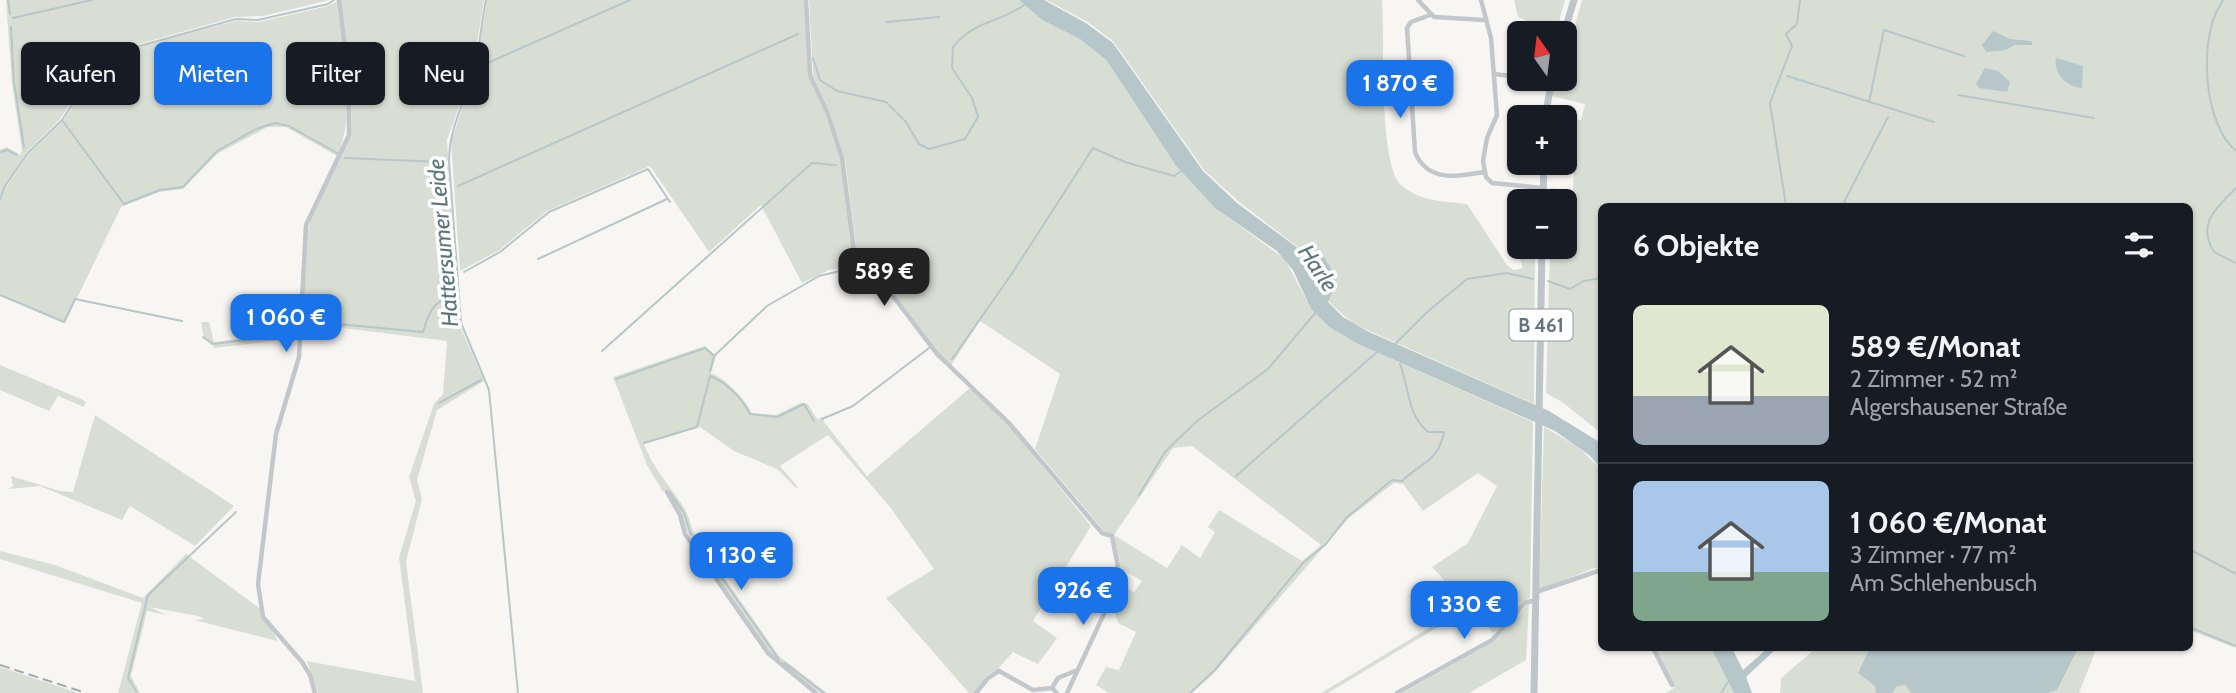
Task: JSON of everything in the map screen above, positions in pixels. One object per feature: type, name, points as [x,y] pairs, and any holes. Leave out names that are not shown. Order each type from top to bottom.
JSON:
[{"type":"main road","points":[[1568,21],[1574,0]]},
{"type":"main road","points":[[1543,188],[1544,175]]},
{"type":"main road","name":"B 461","points":[[1534,693],[1542,259]]},
{"type":"street","points":[[315,693],[310,675],[302,662],[271,630],[263,617],[258,584],[276,434],[299,357],[306,225],[349,135],[349,80],[339,0]]},
{"type":"street","points":[[806,0],[810,75],[828,114],[842,158],[854,250],[860,265],[877,275],[937,354],[1009,423],[1102,533],[1112,536],[1119,572],[1118,584],[1067,693]]},
{"type":"street","points":[[1418,0],[1430,15],[1444,19],[1483,20]]},
{"type":"street","points":[[1481,0],[1483,20],[1491,38],[1497,115],[1486,138],[1484,172],[1492,183],[1543,188]]},
{"type":"street","points":[[1430,15],[1411,22],[1407,28],[1415,152],[1424,169],[1432,173],[1444,176],[1484,172]]},
{"type":"street","points":[[1494,74],[1507,76]]},
{"type":"street","points":[[667,492],[680,515],[685,534],[768,653],[816,693]]},
{"type":"street","points":[[1397,693],[1492,640],[1525,603],[1536,596],[1598,571]]},
{"type":"street","points":[[1655,651],[1672,685]]},
{"type":"street","points":[[976,693],[988,678],[999,671],[1033,690],[1052,688]]},
{"type":"street","points":[[1052,688],[1058,678],[1075,671]]},
{"type":"street","points":[[1052,688],[1057,693]]},
{"type":"shaded area","points":[[6,0],[330,0],[263,16],[235,17],[140,44],[21,42],[21,105],[69,105],[60,119],[28,151],[0,196],[0,150],[7,147],[20,155],[22,151],[12,84]]},
{"type":"shaded area","points":[[340,0],[484,0],[477,42],[399,42],[399,105],[460,105],[447,140],[459,324],[484,381],[437,410],[417,480],[422,499],[406,562],[423,693],[318,693],[307,661],[415,681],[399,557],[416,501],[409,477],[434,404],[443,394],[447,341],[303,323],[307,237],[311,215],[351,136],[352,105],[385,105],[385,42],[346,42]]},
{"type":"shaded area","points":[[487,0],[804,0],[808,75],[826,115],[840,158],[857,265],[829,270],[802,283],[761,205],[709,252],[650,166],[547,211],[498,251],[460,271],[451,141],[463,105],[489,105],[489,42],[480,42]]},
{"type":"shaded area","points":[[809,0],[1019,0],[1042,20],[1080,39],[1107,61],[1176,166],[1216,209],[1285,259],[1311,309],[1329,327],[1358,344],[1533,422],[1530,597],[1503,627],[1493,633],[1471,607],[1328,693],[1321,693],[1467,605],[1432,567],[1468,543],[1497,486],[1478,473],[1423,511],[1403,484],[1394,483],[1349,518],[1215,672],[1192,693],[1109,693],[1096,685],[1106,667],[1119,670],[1136,632],[1118,623],[1112,601],[1120,585],[1134,592],[1142,581],[1121,569],[1114,535],[1104,531],[1035,449],[1060,374],[980,321],[950,367],[914,325],[879,274],[862,262],[857,252],[845,160],[831,115],[813,75]],"holes":[[[1192,446],[1321,545],[1302,561],[1219,510],[1208,527],[1215,532],[1200,558],[1182,545],[1167,568],[1114,535],[1173,448]]]},
{"type":"shaded area","points":[[1019,0],[1044,0],[1086,23],[1113,43],[1203,171],[1237,203],[1299,249],[1324,296],[1328,282],[1305,245],[1315,244],[1335,274],[1335,286],[1328,302],[1343,317],[1367,331],[1549,411],[1598,441],[1598,465],[1589,455],[1555,431],[1358,344],[1329,327],[1311,309],[1293,270],[1277,251],[1216,209],[1176,166],[1107,61],[1080,39],[1042,20]]},
{"type":"shaded area","points":[[1046,0],[1382,0],[1386,127],[1394,172],[1401,185],[1424,198],[1467,204],[1507,265],[1514,270],[1523,268],[1520,259],[1535,259],[1534,404],[1356,325],[1345,316],[1320,290],[1299,248],[1238,201],[1204,170],[1113,41],[1086,21]]},
{"type":"shaded area","points":[[1514,0],[1565,0],[1559,21],[1525,21],[1518,17]]},
{"type":"shaded area","points":[[1582,0],[2236,0],[2236,648],[2193,632],[2193,203],[1598,203],[1598,431],[1546,393],[1550,259],[1577,259],[1577,189],[1573,189],[1574,175],[1577,175],[1577,120],[1581,120],[1585,104],[1551,96],[1553,91],[1577,91],[1576,21]]},
{"type":"shaded area","points":[[337,1],[343,42],[286,42],[286,105],[348,105],[347,119],[337,156],[286,127],[268,127],[217,154],[183,189],[159,192],[121,207],[65,323],[0,296],[0,203],[6,187],[29,154],[64,120],[74,105],[140,105],[140,46],[150,42],[236,21],[259,22],[328,6]]},
{"type":"shaded area","points":[[1993,31],[2010,39],[2031,41],[2033,45],[2014,45],[2006,50],[1986,52],[1982,45]]},
{"type":"shaded area","points":[[2056,58],[2083,66],[2082,88],[2062,79]]},
{"type":"shaded area","points":[[1985,68],[1998,71],[2010,82],[2007,92],[1979,88],[1976,84]]},
{"type":"shaded area","points":[[201,322],[209,322],[214,342],[297,331],[297,338],[215,348],[204,339]]},
{"type":"shaded area","points":[[705,346],[716,356],[711,373],[734,390],[752,413],[776,415],[800,403],[808,404],[817,419],[823,417],[824,422],[867,476],[970,388],[1008,424],[1091,526],[1033,621],[1057,638],[1038,664],[1013,652],[998,669],[986,676],[974,693],[969,693],[886,598],[934,569],[890,507],[828,435],[780,466],[798,487],[796,488],[777,469],[734,451],[700,427],[644,444],[657,470],[685,509],[697,539],[779,656],[827,693],[820,693],[769,652],[686,530],[667,490],[663,492],[647,465],[613,377]]},
{"type":"shaded area","points":[[0,365],[81,399],[86,402],[84,407],[58,396],[49,411],[0,390]]},
{"type":"shaded area","points":[[95,415],[234,506],[195,546],[130,506],[122,520],[40,486],[8,489],[13,486],[11,476],[60,491],[73,492]]},
{"type":"shaded area","points":[[1544,427],[1578,447],[1598,466],[1598,569],[1539,590]]},
{"type":"shaded area","points":[[0,551],[55,565],[143,598],[186,554],[259,608],[278,641],[194,620],[205,619],[198,616],[149,607],[167,615],[147,611],[131,676],[140,693],[118,693],[142,603],[0,559]]},
{"type":"shaded area","points":[[1529,603],[1526,660],[1469,693],[1403,693],[1493,642]]},
{"type":"shaded area","points":[[1656,651],[1713,651],[1734,693],[1666,693],[1674,688]]},
{"type":"shaded area","points":[[1713,651],[1734,651],[1743,670],[1765,651],[1774,651],[1746,677],[1752,693],[1734,693]]},
{"type":"shaded area","points":[[1812,651],[2095,651],[2079,693],[1780,693],[1781,678]]},
{"type":"shaded area","points":[[1869,651],[2076,651],[2057,690],[2047,693],[1911,693],[1906,685],[1897,686],[1892,693],[1876,693],[1875,686],[1858,673]]},
{"type":"shaded area","points":[[0,667],[79,693],[0,693]]},
{"type":"waterway","points":[[8,0],[10,14]]},
{"type":"waterway","points":[[13,18],[92,0]]},
{"type":"waterway","points":[[0,200],[5,186],[28,153],[62,120],[92,75],[132,48],[236,19],[258,20],[328,4],[334,0]]},
{"type":"waterway","name":"Hattersumer Leide","points":[[486,0],[476,62],[455,126],[449,161],[461,323],[489,390],[518,693]]},
{"type":"waterway","points":[[489,62],[630,0]]},
{"type":"waterway","points":[[1786,203],[1770,103],[1792,46],[1786,34],[1797,24],[1800,0]]},
{"type":"waterway","points":[[2223,0],[2210,30],[2208,87],[2218,124],[2236,151]]},
{"type":"waterway","points":[[813,58],[820,80],[837,91],[886,102],[906,122],[919,144],[929,149],[965,139],[978,117],[972,98],[952,68],[953,47],[970,31],[1024,5]]},
{"type":"waterway","points":[[886,22],[939,17]]},
{"type":"waterway","points":[[11,27],[14,82],[24,147]]},
{"type":"waterway","points":[[1869,102],[1884,30],[1964,56]]},
{"type":"waterway","points":[[458,186],[798,34]]},
{"type":"waterway","points":[[1787,76],[1934,122]]},
{"type":"waterway","points":[[1958,95],[2094,118]]},
{"type":"waterway","points":[[1844,203],[1888,117]]},
{"type":"waterway","points":[[62,120],[124,204],[160,190],[183,187],[217,151],[256,129],[275,123],[289,126],[337,153]]},
{"type":"waterway","points":[[952,359],[1011,275],[1093,148],[1125,162],[1174,176],[1181,171]]},
{"type":"waterway","points":[[0,152],[7,150],[17,155]]},
{"type":"waterway","points":[[345,158],[441,162]]},
{"type":"waterway","points":[[602,351],[812,163],[836,165]]},
{"type":"waterway","points":[[464,272],[500,252],[549,212],[648,169],[670,202]]},
{"type":"waterway","points":[[2236,188],[2216,209],[2208,224],[2207,233],[2214,252],[2236,263]]},
{"type":"waterway","points":[[538,259],[667,199]]},
{"type":"waterway","points":[[710,371],[714,356],[767,306],[819,276],[857,267]]},
{"type":"waterway","points":[[1396,343],[1426,313],[1467,279],[1507,273],[1533,279]]},
{"type":"waterway","points":[[1548,281],[1570,289],[1584,281],[1598,279]]},
{"type":"waterway","points":[[0,295],[64,322],[75,299],[182,321]]},
{"type":"waterway","points":[[305,321],[423,332],[432,309],[452,295]]},
{"type":"waterway","points":[[1139,495],[1165,452],[1197,421],[1268,369],[1316,312]]},
{"type":"waterway","points":[[203,337],[214,344],[294,334]]},
{"type":"waterway","points":[[616,379],[705,348],[714,356]]},
{"type":"waterway","points":[[822,419],[853,406],[929,348]]},
{"type":"waterway","points":[[1236,476],[1377,352]]},
{"type":"waterway","points":[[1190,693],[1214,671],[1303,563],[1326,544],[1346,518],[1392,480],[1402,481],[1438,450],[1444,432],[1428,432],[1421,425],[1412,409],[1400,364]]},
{"type":"waterway","points":[[644,443],[697,427],[710,376],[733,391],[750,414],[777,417],[804,404],[814,421]]},
{"type":"waterway","points":[[439,403],[481,380]]},
{"type":"waterway","points":[[670,492],[684,513],[691,535]]},
{"type":"waterway","points":[[136,691],[128,678],[148,595],[236,512]]},
{"type":"waterway","points":[[696,541],[778,658]]},
{"type":"waterway","points":[[2193,551],[2236,574]]},
{"type":"waterway","points":[[2193,629],[2236,646]]},
{"type":"waterway","points":[[785,663],[824,693]]},
{"type":"waterway","points":[[1721,693],[1730,679]]},
{"type":"railway","points":[[0,665],[86,693]]},
{"type":"water label","name":"Harle","points":[[1318,268]]}]
